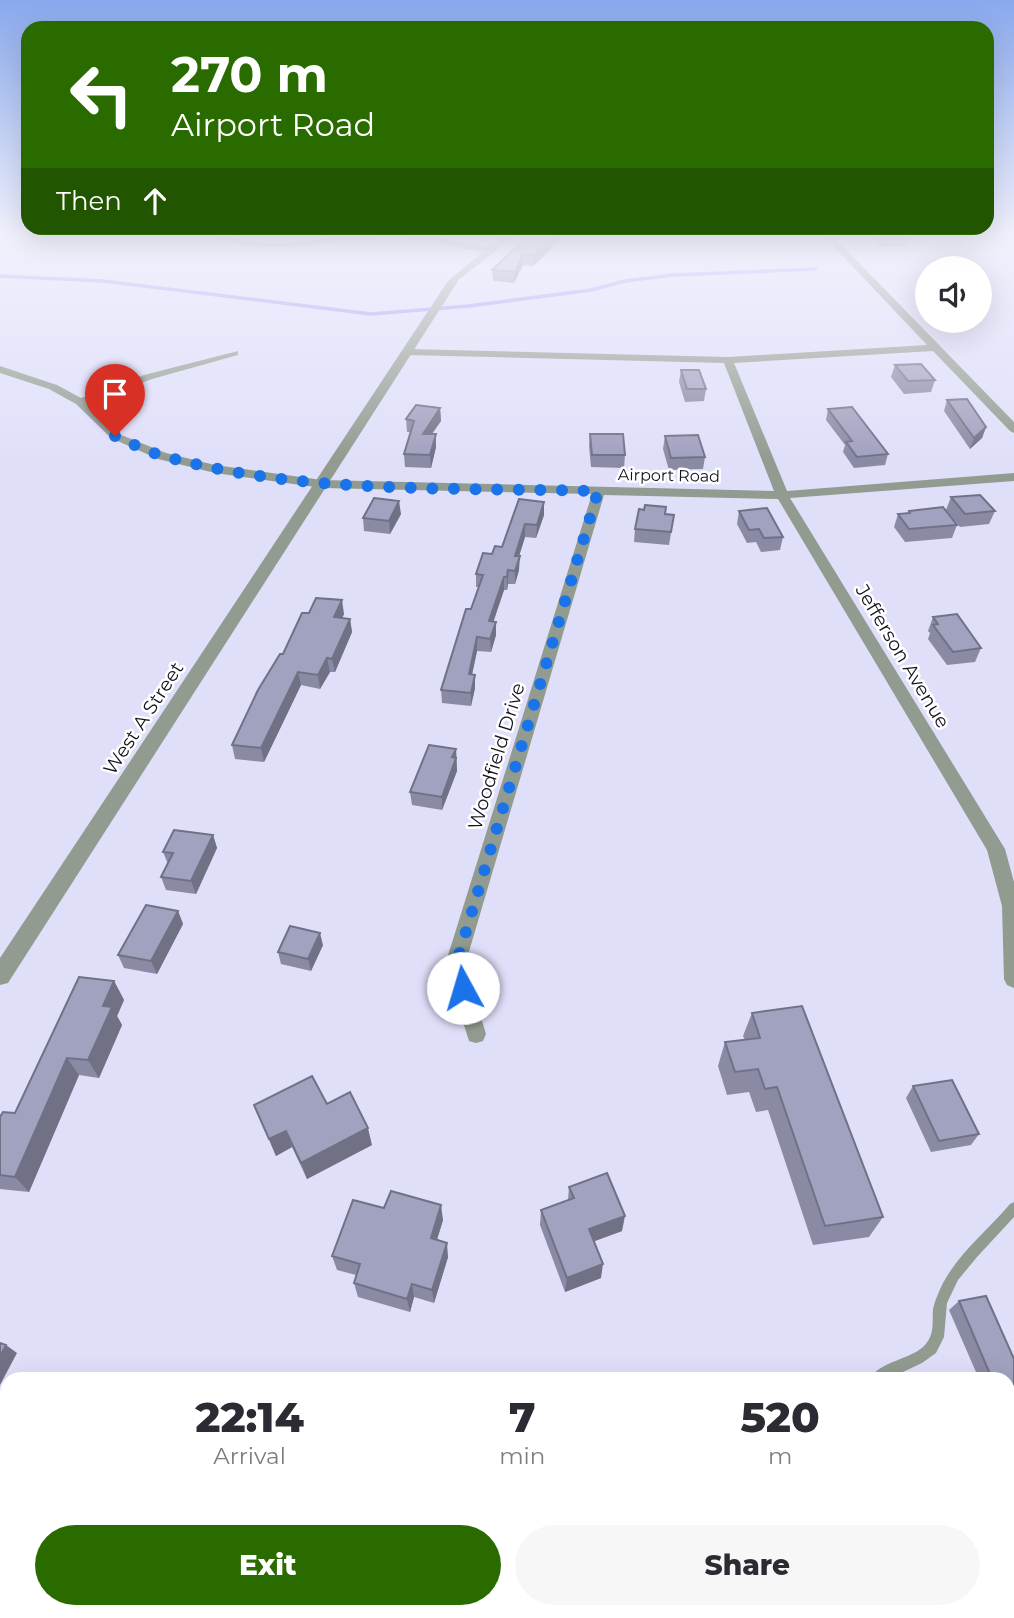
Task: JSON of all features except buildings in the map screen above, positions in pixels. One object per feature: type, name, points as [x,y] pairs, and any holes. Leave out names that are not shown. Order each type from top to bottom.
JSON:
[{"type":"street","name":"West A Street","points":[[0,976],[435,309]]},
{"type":"street","points":[[896,309],[1014,429]]},
{"type":"street","points":[[407,352],[728,360],[933,348]]},
{"type":"street","points":[[80,402],[148,377],[234,353]]},
{"type":"street","name":"Jefferson Avenue","points":[[728,360],[782,495],[996,849],[1011,906],[1014,979]]},
{"type":"street","name":"Airport Road","points":[[0,369],[53,387],[80,402],[115,436],[162,456],[215,469],[322,484],[782,495],[1014,477]]},
{"type":"street","name":"Woodfield Drive","points":[[477,1034],[456,965],[598,491]]},
{"type":"lane","points":[[891,1372],[921,1357],[937,1341],[940,1304],[958,1269],[998,1229],[1014,1208]]},
{"type":"waterway","points":[[326,309],[371,314],[438,309]]},
{"type":"route","points":[[115,436],[162,456],[215,469],[322,484],[598,491],[456,965],[463,988]]}]
